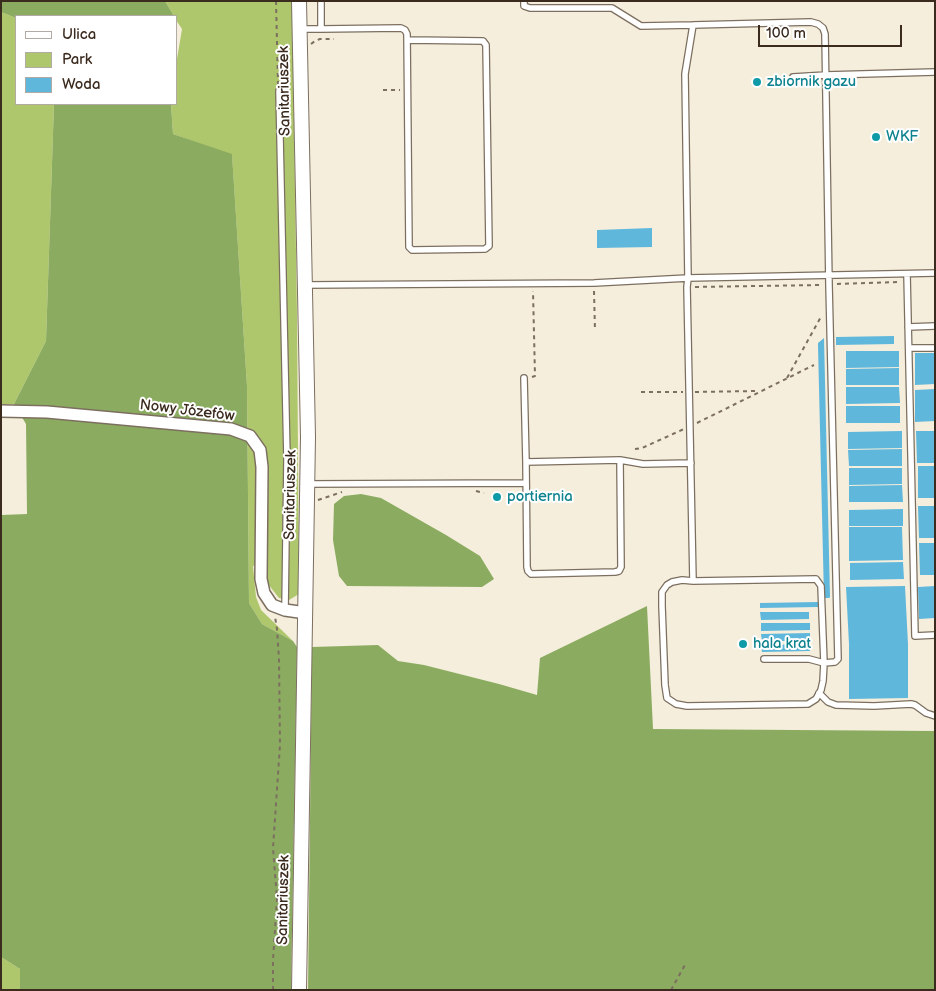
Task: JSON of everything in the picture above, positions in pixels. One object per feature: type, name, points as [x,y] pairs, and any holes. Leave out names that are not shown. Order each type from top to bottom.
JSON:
[{"type":"street","name":"Sanitariuszek","points":[[299,1],[308,437],[299,990]]},
{"type":"street","name":"Nowy Józefów","points":[[1,411],[47,412],[232,429],[250,436],[260,450],[262,467],[261,579],[264,594],[272,605]]},
{"type":"street","points":[[272,605],[285,610],[306,613]]},
{"type":"lane","points":[[321,1],[321,29]]},
{"type":"lane","points":[[524,1],[524,6],[530,8],[612,8],[641,26],[811,22],[823,28],[826,75],[828,276],[838,659],[835,662],[824,663],[809,659],[764,659]]},
{"type":"lane","points":[[693,25],[685,74],[693,581]]},
{"type":"lane","points":[[300,29],[400,28],[405,30],[408,34],[408,40],[408,90],[409,247],[412,250],[485,249],[489,246],[486,45],[483,41],[408,40]]},
{"type":"lane","points":[[793,77],[935,72]]},
{"type":"lane","points":[[279,91],[287,459],[285,610]]},
{"type":"lane","points":[[306,285],[594,283],[688,278],[935,273]]},
{"type":"lane","points":[[907,274],[915,636],[935,635]]},
{"type":"lane","points":[[908,327],[935,326]]},
{"type":"lane","points":[[909,348],[935,348]]},
{"type":"lane","points":[[524,378],[527,567],[531,574],[619,571],[621,567],[620,460]]},
{"type":"lane","points":[[526,462],[620,460],[642,464],[691,463]]},
{"type":"lane","points":[[308,484],[526,483]]},
{"type":"lane","points":[[816,579],[821,586],[824,663],[824,681],[816,699],[808,704],[687,706],[676,704],[667,698],[664,677],[662,592],[672,582],[693,581],[816,579]]},
{"type":"lane","points":[[819,693],[828,702],[836,705],[874,706],[911,704],[935,716]]},
{"type":"path","points":[[276,1],[279,91]]},
{"type":"path","points":[[311,44],[320,39],[334,39]]},
{"type":"path","points":[[382,90],[408,90]]},
{"type":"path","points":[[687,287],[907,282]]},
{"type":"path","points":[[524,378],[535,376],[533,283]]},
{"type":"path","points":[[594,283],[595,331]]},
{"type":"path","points":[[787,378],[829,302]]},
{"type":"path","points":[[635,448],[642,448],[690,426],[814,365]]},
{"type":"path","points":[[641,392],[760,391]]},
{"type":"path","points":[[272,605],[277,629],[279,659],[280,745],[274,848],[277,899],[273,990]]},
{"type":"path","points":[[671,990],[686,963]]},
{"type":"green space","points":[[1,1],[165,1],[173,15],[15,15],[15,18],[1,12]]},
{"type":"green space","points":[[165,1],[292,1],[299,594],[289,600],[279,598],[268,584],[265,563],[253,566],[256,597],[261,610],[293,641],[262,624],[249,603],[247,386],[232,155],[173,134],[171,105],[178,105],[178,53],[182,29],[178,23],[178,15],[173,15]]},
{"type":"green space","points":[[1,12],[15,18],[15,105],[54,105],[46,341],[14,404],[1,404]]},
{"type":"green space","points":[[54,105],[171,105],[173,134],[232,154],[247,386],[249,603],[262,624],[293,641],[297,647],[291,990],[20,990],[20,969],[1,957],[1,515],[27,514],[26,424],[14,404],[46,341]]},
{"type":"green space","points":[[361,494],[381,498],[480,556],[494,579],[482,587],[347,586],[339,576],[333,540],[334,504],[344,496]]},
{"type":"green space","points":[[647,606],[653,729],[935,731],[935,990],[308,990],[312,647],[378,645],[398,661],[424,665],[537,695],[540,658]]},
{"type":"green space","points":[[1,957],[20,969],[20,990],[1,990]]},
{"type":"water","points":[[652,228],[652,247],[597,248],[597,230]]},
{"type":"water","points":[[894,336],[894,344],[836,345],[836,337]]},
{"type":"water","points":[[824,338],[829,598],[824,598],[818,346],[818,343]]},
{"type":"water","points":[[846,351],[899,351],[899,367],[846,368]]},
{"type":"water","points":[[915,353],[935,353],[935,384],[915,385]]},
{"type":"water","points":[[899,368],[899,385],[846,385],[846,369]]},
{"type":"water","points":[[846,387],[899,387],[900,403],[846,404]]},
{"type":"water","points":[[935,389],[935,421],[915,422],[915,390]]},
{"type":"water","points":[[846,406],[900,406],[900,423],[846,423]]},
{"type":"water","points":[[902,431],[902,448],[848,449],[848,432]]},
{"type":"water","points":[[916,431],[935,431],[935,463],[917,463]]},
{"type":"water","points":[[902,449],[902,466],[849,466],[848,450]]},
{"type":"water","points":[[918,466],[935,466],[935,498],[918,498]]},
{"type":"water","points":[[849,468],[902,468],[902,484],[849,485]]},
{"type":"water","points":[[902,485],[903,502],[849,502],[849,486]]},
{"type":"water","points":[[918,506],[935,506],[935,538],[919,538]]},
{"type":"water","points":[[903,509],[903,526],[849,526],[849,510]]},
{"type":"water","points":[[849,527],[902,527],[903,560],[849,561]]},
{"type":"water","points":[[919,543],[935,543],[935,575],[920,575]]},
{"type":"water","points":[[903,562],[904,579],[850,580],[850,563]]},
{"type":"water","points":[[905,586],[908,698],[849,699],[846,587]]},
{"type":"water","points":[[935,586],[935,618],[919,619],[918,587]]},
{"type":"water","points":[[818,602],[818,607],[760,608],[760,603]]},
{"type":"water","points":[[760,612],[809,612],[809,619],[761,620]]},
{"type":"water","points":[[761,623],[810,623],[810,630],[761,631]]},
{"type":"water","points":[[810,633],[810,641],[762,641],[761,634]]},
{"type":"water","points":[[810,644],[810,651],[762,652],[761,645]]},
{"type":"place","name":"zbiornik gazu","points":[[757,82]]},
{"type":"place","name":"WKF","points":[[876,137]]},
{"type":"place","name":"portiernia","points":[[497,497]]},
{"type":"place","name":"hala krat","points":[[743,644]]}]
